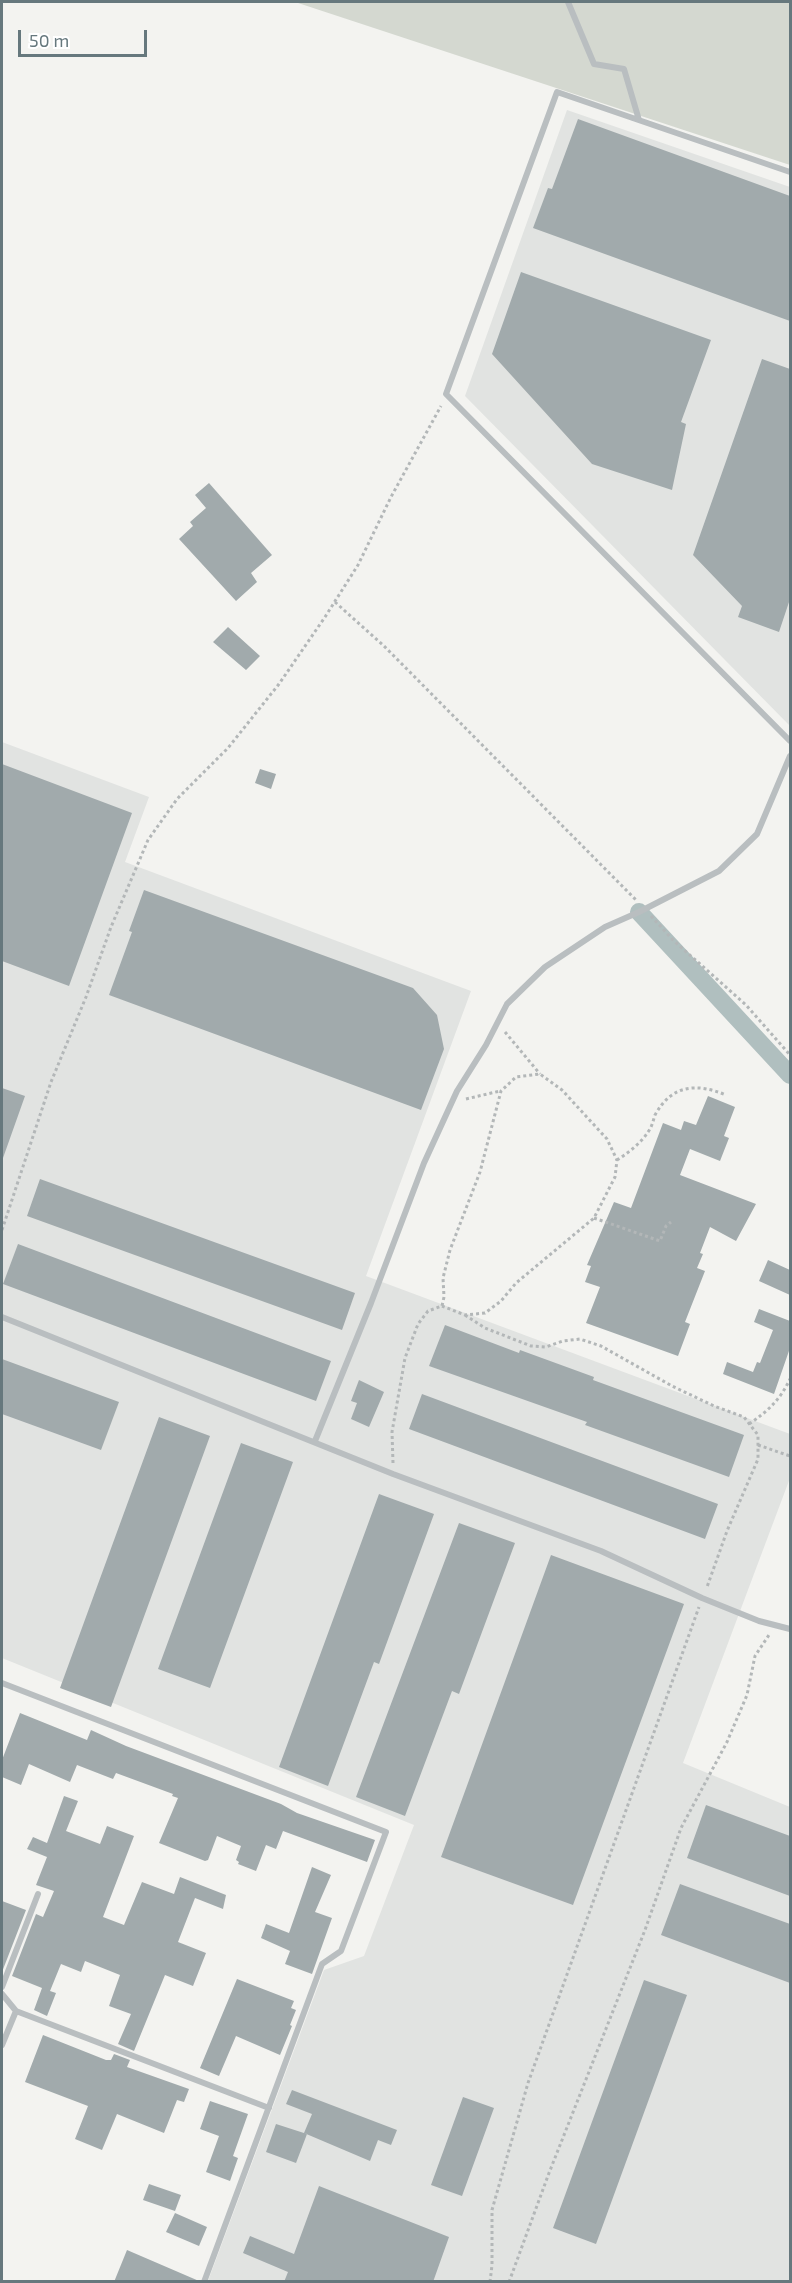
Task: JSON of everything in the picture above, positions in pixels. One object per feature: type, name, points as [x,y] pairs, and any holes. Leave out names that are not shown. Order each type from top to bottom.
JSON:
[{"type":"street","points":[[568,2],[594,64],[624,69],[639,120]]},
{"type":"street","points":[[790,172],[557,92],[446,394],[790,741]]},
{"type":"street","points":[[315,1441],[424,1163],[452,1102],[507,1004],[544,967],[605,927],[719,871],[756,834],[790,756]]},
{"type":"street","points":[[2,1317],[393,1474],[601,1551],[702,1599],[776,1627],[790,1629]]},
{"type":"street","points":[[2,1683],[386,1832],[341,1952],[322,1964],[204,2282]]},
{"type":"street","points":[[2,1987],[38,1894]]},
{"type":"street","points":[[2,1994],[16,2011],[269,2108]]},
{"type":"street","points":[[2,2045],[16,2011]]},
{"type":"path","points":[[2,1230],[51,1082],[74,1029],[111,927],[148,840],[177,799],[228,748],[279,684],[335,602],[358,565],[391,497],[438,415],[446,394]]},
{"type":"path","points":[[335,602],[383,645],[673,940],[746,1005],[790,1054]]},
{"type":"path","points":[[465,1316],[485,1313],[501,1301],[516,1283],[594,1218],[615,1177],[617,1160],[607,1139],[562,1090],[540,1074],[504,1030],[503,1012]]},
{"type":"path","points":[[452,1102],[501,1091],[516,1077],[540,1074]]},
{"type":"path","points":[[617,1160],[649,1132],[664,1102],[678,1090],[709,1088],[726,1095]]},
{"type":"path","points":[[442,1306],[443,1278],[450,1250],[480,1172],[501,1091]]},
{"type":"path","points":[[594,1218],[660,1241],[666,1226],[671,1222]]},
{"type":"path","points":[[393,1474],[392,1432],[405,1358],[418,1324],[428,1311],[442,1306],[485,1328],[531,1346],[546,1347],[563,1341],[580,1339],[601,1346],[672,1386],[744,1417],[758,1435],[758,1459],[727,1531],[528,2083],[492,2210],[490,2282]]},
{"type":"path","points":[[749,1424],[767,1413],[782,1396],[790,1379]]},
{"type":"path","points":[[758,1445],[790,1456]]},
{"type":"path","points":[[508,2282],[645,1930],[681,1828],[728,1742],[747,1695],[755,1656],[776,1627]]},
{"type":"shaded area","points":[[295,2],[790,2],[790,165]]},
{"type":"shaded area","points":[[567,110],[790,187],[790,726],[465,396]]},
{"type":"shaded area","points":[[2,742],[149,797],[125,862],[471,991],[366,1276],[790,1434],[790,1478],[683,1763],[790,1807],[790,2281],[208,2281],[324,1970],[364,1956],[414,1825],[2,1658]]},
{"type":"building","points":[[578,119],[790,196],[790,321],[533,228],[548,188],[552,189]]},
{"type":"building","points":[[521,272],[711,340],[681,422],[686,424],[672,490],[592,464],[492,354]]},
{"type":"building","points":[[762,359],[790,369],[790,599],[779,632],[738,617],[742,606],[693,555]]},
{"type":"building","points":[[209,483],[272,555],[251,573],[257,582],[236,601],[179,539],[193,526],[190,522],[206,508],[195,495]]},
{"type":"building","points":[[228,627],[260,656],[246,670],[213,642]]},
{"type":"building","points":[[2,764],[132,813],[69,986],[2,961]]},
{"type":"building","points":[[260,769],[276,774],[271,789],[255,783]]},
{"type":"building","points":[[144,890],[413,988],[437,1015],[444,1049],[421,1110],[109,995],[132,932],[129,931]]},
{"type":"building","points":[[2,1088],[25,1096],[3,1158],[2,1158]]},
{"type":"building","points":[[708,1096],[735,1107],[724,1136],[729,1138],[720,1161],[690,1149],[680,1175],[756,1204],[736,1241],[710,1227],[697,1268],[705,1271],[685,1322],[690,1324],[678,1356],[586,1323],[600,1287],[585,1282],[591,1266],[587,1265],[614,1202],[631,1208],[663,1123],[681,1130],[684,1121],[696,1125]]},
{"type":"building","points":[[40,1179],[355,1293],[342,1330],[27,1216]]},
{"type":"building","points":[[18,1244],[331,1361],[316,1401],[3,1284]]},
{"type":"building","points":[[768,1260],[790,1270],[790,1295],[759,1281]]},
{"type":"building","points":[[759,1309],[790,1321],[790,1348],[774,1394],[723,1374],[727,1362],[753,1372],[757,1362],[760,1363],[773,1330],[754,1322]]},
{"type":"building","points":[[445,1325],[519,1353],[520,1350],[594,1377],[593,1380],[744,1435],[729,1477],[585,1425],[587,1422],[429,1366]]},
{"type":"building","points":[[2,1359],[119,1402],[101,1450],[2,1414]]},
{"type":"building","points":[[359,1380],[384,1392],[369,1427],[351,1419],[357,1403],[351,1401]]},
{"type":"building","points":[[422,1394],[718,1504],[705,1539],[409,1429]]},
{"type":"building","points":[[159,1417],[210,1436],[111,1707],[60,1688]]},
{"type":"building","points":[[241,1443],[293,1462],[210,1688],[158,1669]]},
{"type":"building","points":[[379,1494],[434,1514],[379,1664],[374,1662],[328,1786],[279,1767]]},
{"type":"building","points":[[459,1523],[515,1543],[459,1694],[452,1691],[405,1816],[356,1797]]},
{"type":"building","points":[[551,1555],[684,1604],[573,1905],[441,1857]]},
{"type":"building","points":[[20,1713],[87,1740],[91,1730],[126,1746],[281,1804],[297,1813],[375,1840],[367,1862],[283,1831],[276,1849],[266,1845],[256,1871],[238,1864],[236,1860],[241,1846],[217,1836],[208,1860],[205,1861],[159,1843],[178,1798],[172,1796],[173,1794],[116,1773],[113,1779],[77,1765],[70,1782],[29,1764],[21,1785],[2,1777],[2,1760]]},
{"type":"building","points":[[64,1796],[78,1801],[66,1831],[100,1844],[107,1826],[134,1836],[103,1917],[124,1925],[142,1882],[174,1894],[180,1877],[226,1895],[223,1909],[195,1898],[178,1942],[206,1953],[193,1986],[165,1975],[134,2051],[118,2044],[131,2014],[109,2006],[120,1975],[85,1961],[81,1972],[61,1964],[50,1991],[56,1993],[47,2016],[34,2010],[42,1988],[12,1976],[36,1914],[43,1917],[54,1891],[36,1885],[47,1857],[27,1849],[33,1837],[47,1843]]},
{"type":"building","points":[[706,1805],[790,1836],[790,1896],[687,1858]]},
{"type":"building","points":[[312,1867],[331,1875],[315,1912],[332,1918],[312,1974],[285,1964],[290,1951],[261,1938],[266,1924],[289,1933]]},
{"type":"building","points":[[680,1884],[790,1924],[790,1983],[661,1935]]},
{"type":"building","points":[[2,1901],[26,1910],[2,1972]]},
{"type":"building","points":[[237,1979],[294,2001],[291,2008],[296,2010],[280,2055],[236,2036],[219,2076],[200,2068]]},
{"type":"building","points":[[644,1980],[687,1995],[596,2244],[553,2228]]},
{"type":"building","points":[[43,2035],[106,2060],[111,2060],[114,2054],[130,2060],[127,2067],[189,2089],[184,2102],[177,2100],[164,2133],[117,2114],[102,2150],[75,2139],[88,2106],[25,2082]]},
{"type":"building","points":[[292,2090],[397,2130],[391,2145],[378,2140],[370,2161],[304,2133],[312,2114],[286,2104]]},
{"type":"building","points":[[463,2097],[494,2108],[462,2196],[431,2185]]},
{"type":"building","points":[[210,2101],[248,2114],[233,2156],[238,2158],[230,2181],[206,2172],[219,2136],[200,2129]]},
{"type":"building","points":[[276,2124],[307,2134],[296,2163],[266,2152]]},
{"type":"building","points":[[149,2184],[181,2195],[175,2211],[143,2200]]},
{"type":"building","points":[[319,2186],[449,2237],[433,2282],[284,2282],[288,2272],[243,2253],[250,2236],[294,2254]]},
{"type":"building","points":[[175,2213],[207,2227],[199,2246],[166,2232]]},
{"type":"building","points":[[127,2250],[199,2281],[199,2282],[114,2282]]},
{"type":"waterway","points":[[639,912],[790,1075]]}]
